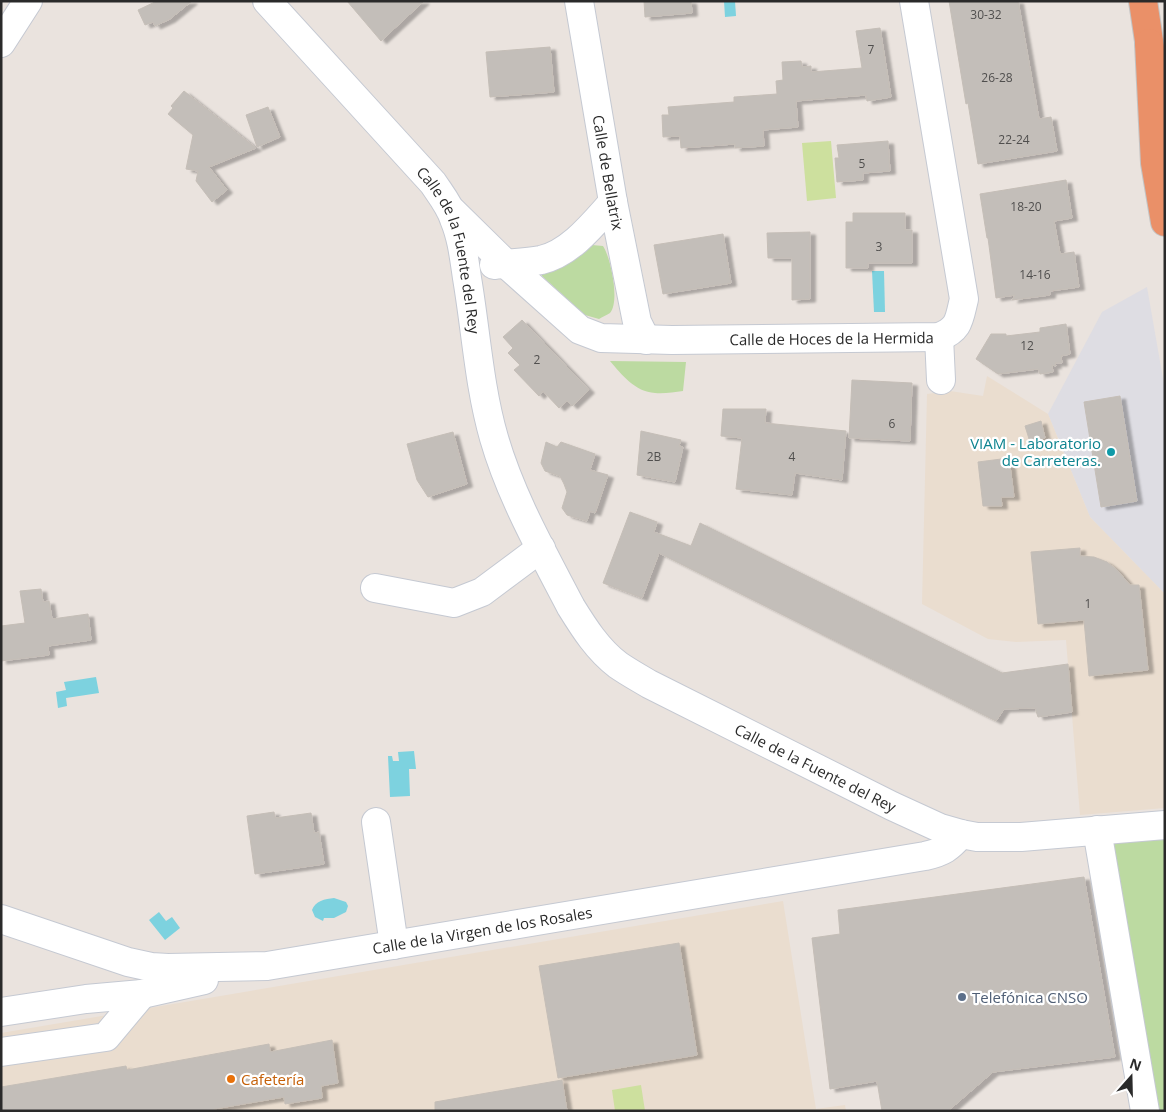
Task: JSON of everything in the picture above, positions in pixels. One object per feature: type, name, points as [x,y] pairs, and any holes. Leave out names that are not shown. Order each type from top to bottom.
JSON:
[{"type":"highway","points":[[1142,1],[1165,134]]},
{"type":"highway","points":[[1149,43],[1155,163],[1165,222]]},
{"type":"street","points":[[1,43],[28,1]]},
{"type":"street","name":"Calle de la Fuente del Rey","points":[[267,1],[433,184],[450,210],[458,230],[470,293],[482,386],[494,439],[507,477],[570,607],[602,651],[618,666],[649,684],[892,806],[940,828],[977,838],[1004,838],[1165,825]]},
{"type":"street","name":"Calle de Bellatrix","points":[[579,1],[613,202],[637,322],[646,340]]},
{"type":"street","name":"Calle de Hoces de la Hermida","points":[[450,210],[580,330],[601,338],[646,340],[939,337],[950,333],[956,326],[964,299],[914,1]]},
{"type":"street","points":[[470,293],[482,270],[493,265],[512,268],[559,252],[591,227],[613,202]]},
{"type":"street","points":[[939,337],[941,380]]},
{"type":"street","points":[[375,588],[454,603],[482,592],[541,548]]},
{"type":"street","points":[[376,822],[394,945]]},
{"type":"street","points":[[1096,830],[1145,1111]]},
{"type":"street","name":"Calle de la Virgen de los Rosales","points":[[1,919],[128,962],[151,967],[266,966],[925,856],[940,853],[948,848],[961,834]]},
{"type":"street","points":[[86,999],[94,990],[98,981],[98,952]]},
{"type":"street","points":[[1,1012],[86,999],[142,994],[266,966]]},
{"type":"street","points":[[1,1052],[106,1037],[142,994]]},
{"type":"shaded area","points":[[1147,287],[1165,390],[1165,594],[1090,517],[1048,414],[1102,312]]},
{"type":"shaded area","points":[[987,376],[1048,414],[1090,517],[1165,594],[1165,808],[1080,815],[1066,640],[1016,642],[988,639],[922,604],[927,394],[950,391],[983,396]]},
{"type":"shaded area","points":[[783,901],[816,1109],[845,1105],[846,1111],[1,1111],[1,1033]]},
{"type":"green space","points":[[831,141],[836,198],[807,201],[802,143]]},
{"type":"green space","points":[[592,245],[603,246],[606,252],[614,290],[613,307],[610,313],[599,319],[585,315],[542,276],[542,268]]},
{"type":"green space","points":[[610,361],[686,362],[683,391],[669,393],[648,392],[629,382]]},
{"type":"green space","points":[[1165,838],[1165,1111],[1156,1111],[1112,843]]},
{"type":"green space","points":[[641,1085],[645,1111],[615,1111],[612,1090]]},
{"type":"water","points":[[724,1],[735,1],[736,16],[725,17]]},
{"type":"water","points":[[872,271],[884,271],[885,312],[874,312]]},
{"type":"water","points":[[96,677],[99,693],[66,698],[67,706],[58,708],[56,692],[66,690],[64,682]]},
{"type":"water","points":[[414,751],[416,769],[409,769],[410,796],[390,797],[388,756],[392,756],[393,761],[399,761],[398,752]]},
{"type":"water","points":[[334,898],[346,902],[348,906],[346,912],[334,918],[324,918],[323,921],[315,917],[312,910],[315,904]]},
{"type":"water","points":[[159,912],[166,921],[172,917],[180,928],[165,940],[149,920]]},
{"type":"building","points":[[157,1],[192,1],[170,19],[155,26],[153,22],[145,25],[138,10]]},
{"type":"building","points":[[347,1],[424,1],[381,41]]},
{"type":"building","points":[[644,1],[691,1],[692,13],[645,17]]},
{"type":"building","points":[[949,1],[1018,1],[1039,119],[1051,117],[1057,151],[978,164]]},
{"type":"building","points":[[880,28],[891,97],[867,101],[866,95],[796,101],[798,127],[763,130],[764,146],[735,148],[735,144],[681,148],[680,136],[663,137],[662,115],[669,115],[668,107],[734,102],[734,97],[777,94],[776,81],[783,80],[782,62],[801,61],[802,67],[811,66],[811,72],[862,68],[856,31]]},
{"type":"building","points":[[550,47],[554,92],[490,97],[486,52]]},
{"type":"building","points":[[184,91],[256,148],[209,167],[227,190],[212,202],[196,181],[198,171],[186,169],[193,135],[168,114],[173,108],[171,106]]},
{"type":"building","points":[[268,107],[280,137],[257,147],[246,115]]},
{"type":"building","points":[[888,141],[890,171],[863,173],[863,180],[837,182],[835,158],[839,158],[837,145]]},
{"type":"building","points":[[1066,180],[1072,218],[1054,221],[1060,254],[1074,252],[1079,287],[1050,291],[1050,295],[1012,300],[1015,295],[996,298],[980,194]]},
{"type":"building","points":[[853,213],[905,213],[905,230],[912,230],[912,263],[868,263],[868,268],[846,268],[846,222],[853,222]]},
{"type":"building","points":[[810,232],[810,299],[792,300],[792,258],[768,258],[767,233]]},
{"type":"building","points":[[723,234],[731,283],[663,294],[654,245]]},
{"type":"building","points":[[522,320],[589,390],[572,406],[567,401],[559,408],[543,391],[539,396],[514,370],[520,365],[508,353],[513,348],[503,337]]},
{"type":"building","points":[[1066,324],[1070,354],[1061,356],[1062,363],[1055,363],[1056,366],[1052,365],[1053,372],[1040,374],[1038,369],[998,374],[976,359],[991,334],[1006,334],[1006,336],[1040,332],[1040,328]]},
{"type":"building","points":[[852,380],[912,383],[910,441],[849,438]]},
{"type":"building","name":"VIAM - Laboratorio de Carreteras.","points":[[1120,396],[1137,501],[1101,507],[1084,402]]},
{"type":"building","points":[[723,409],[766,409],[765,423],[846,431],[842,480],[795,473],[792,495],[736,489],[742,438],[721,436]]},
{"type":"building","points":[[1041,421],[1045,438],[1030,442],[1025,426]]},
{"type":"building","points":[[641,431],[681,440],[679,446],[683,447],[675,482],[637,475]]},
{"type":"building","points":[[453,432],[467,484],[428,497],[417,480],[407,444]]},
{"type":"building","points":[[546,442],[557,447],[561,442],[595,454],[590,470],[608,475],[595,513],[590,511],[587,521],[567,515],[562,508],[567,492],[564,484],[560,476],[545,471],[541,463]]},
{"type":"building","points":[[1009,458],[1014,497],[1001,497],[1002,506],[983,506],[978,462]]},
{"type":"building","points":[[630,512],[657,522],[654,532],[691,546],[700,523],[1002,673],[1068,664],[1072,712],[1038,717],[1035,708],[1004,709],[996,721],[659,553],[642,598],[603,583]]},
{"type":"building","points":[[1080,548],[1080,556],[1094,557],[1107,562],[1130,585],[1139,585],[1148,670],[1089,676],[1084,620],[1038,624],[1031,552]]},
{"type":"building","points":[[41,589],[43,602],[49,601],[52,619],[88,614],[91,640],[48,646],[49,655],[1,661],[1,626],[25,623],[20,591]]},
{"type":"building","points":[[274,812],[275,818],[311,813],[314,833],[319,832],[324,864],[255,874],[247,816]]},
{"type":"building","name":"Telefónica CNSO","points":[[1084,877],[1115,1057],[993,1072],[948,1111],[882,1111],[877,1081],[830,1089],[812,938],[840,934],[838,910]]},
{"type":"building","points":[[679,943],[697,1055],[558,1078],[539,966]]},
{"type":"building","points":[[332,1040],[338,1083],[321,1086],[322,1098],[285,1104],[284,1097],[214,1109],[214,1111],[1,1111],[1,1087],[126,1066],[127,1070],[269,1044],[270,1052]]},
{"type":"building","points":[[562,1080],[567,1111],[435,1111],[435,1102]]},
{"type":"place","name":"VIAM - Laboratorio de Carreteras.","points":[[1111,452]]},
{"type":"place","name":"Telefónica CNSO","points":[[962,997]]},
{"type":"place","name":"Cafetería","points":[[231,1079]]}]
